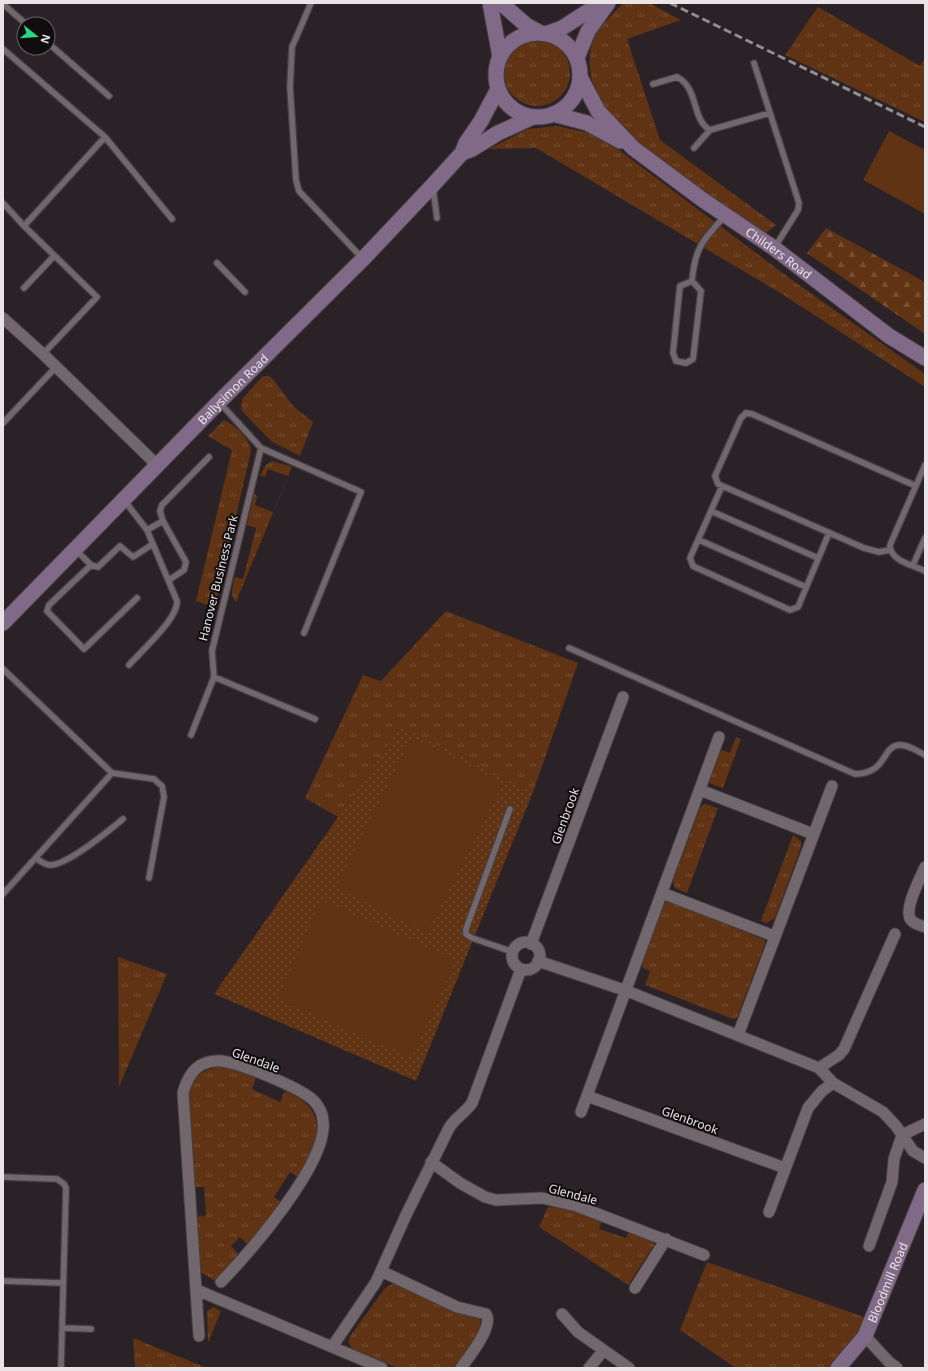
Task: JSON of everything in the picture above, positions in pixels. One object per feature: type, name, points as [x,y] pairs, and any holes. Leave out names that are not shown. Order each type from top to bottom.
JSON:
[{"type":"main road","points":[[490,3],[500,57]]},
{"type":"main road","points":[[501,3],[526,25],[543,33],[565,42],[577,58],[580,77],[578,89],[564,108],[543,117],[520,112],[508,105],[498,89],[496,73],[500,57],[510,43],[518,38],[543,33],[562,28],[601,3]]},
{"type":"main road","points":[[577,58],[588,31],[608,3]]},
{"type":"main road","name":"Childers Road","points":[[580,77],[598,110],[633,148]]},
{"type":"main road","name":"Ballysimon Road","points":[[3,623],[219,402],[363,259],[432,186],[462,153],[466,143],[481,122],[498,89]]},
{"type":"main road","name":"Childers Road","points":[[553,114],[571,117],[587,123],[633,148],[725,216],[774,248],[889,336],[925,358]]},
{"type":"main road","name":"Ballysimon Road","points":[[462,153],[533,116]]},
{"type":"main road","name":"Bloodmill Road","points":[[838,1368],[865,1336],[925,1190]]},
{"type":"street","points":[[3,318],[43,354],[158,466]]},
{"type":"street","name":"Glenbrook","points":[[531,944],[623,697]]},
{"type":"street","points":[[581,1112],[627,991],[719,737]]},
{"type":"street","points":[[738,1035],[774,936],[832,786]]},
{"type":"street","points":[[700,790],[813,834]]},
{"type":"street","points":[[925,867],[909,906],[908,913],[911,919],[925,927]]},
{"type":"street","points":[[662,893],[774,936]]},
{"type":"street","points":[[819,1068],[834,1059],[844,1049],[895,934]]},
{"type":"street","points":[[521,943],[531,944],[539,952],[537,964],[530,969],[522,969],[514,965],[512,952],[521,943]]},
{"type":"street","points":[[538,961],[627,991],[819,1068],[833,1083],[889,1117],[913,1151],[925,1158]]},
{"type":"street","points":[[332,1347],[371,1290],[431,1162],[452,1122],[467,1110],[472,1103],[522,969]]},
{"type":"street","name":"Glendale","points":[[199,1336],[183,1093],[186,1082],[194,1071],[202,1064],[218,1061],[235,1064],[304,1093],[315,1102],[323,1121],[323,1133],[314,1155],[294,1192],[277,1218],[221,1282]]},
{"type":"street","points":[[768,1212],[808,1108],[822,1091],[833,1083]]},
{"type":"street","name":"Glenbrook","points":[[587,1096],[785,1168]]},
{"type":"street","points":[[869,1246],[892,1182],[894,1158],[902,1135],[925,1124]]},
{"type":"street","name":"Glendale","points":[[431,1162],[469,1189],[496,1200],[536,1198],[565,1203],[666,1239],[704,1255]]},
{"type":"street","points":[[635,1288],[666,1239]]},
{"type":"street","points":[[381,1271],[456,1307],[486,1314],[488,1317],[487,1326],[461,1368]]},
{"type":"street","points":[[197,1290],[382,1368]]},
{"type":"street","points":[[562,1314],[578,1332],[629,1368]]},
{"type":"street","points":[[865,1336],[889,1362],[898,1368]]},
{"type":"street","points":[[589,1368],[599,1356]]},
{"type":"lane","points":[[311,3],[292,47],[290,87],[296,180],[299,191],[363,259]]},
{"type":"lane","points":[[3,4],[17,16]]},
{"type":"lane","points":[[3,49],[105,138],[172,219]]},
{"type":"lane","points":[[56,50],[109,96]]},
{"type":"lane","points":[[754,63],[799,203],[798,210],[774,248]]},
{"type":"lane","points":[[653,84],[677,77],[683,80],[690,89],[705,127],[710,130]]},
{"type":"lane","points":[[694,148],[710,130],[770,113]]},
{"type":"lane","points":[[24,226],[105,138]]},
{"type":"lane","points":[[432,186],[437,218]]},
{"type":"lane","points":[[3,203],[24,226],[97,298],[43,354]]},
{"type":"lane","points":[[692,281],[698,249],[703,240],[725,216]]},
{"type":"lane","points":[[24,288],[54,256]]},
{"type":"lane","points":[[217,263],[246,292]]},
{"type":"lane","points":[[692,281],[701,291],[693,359],[686,364],[676,361],[673,353],[680,286],[692,281]]},
{"type":"lane","points":[[3,423],[56,367]]},
{"type":"lane","points":[[219,402],[261,448],[361,492],[304,633]]},
{"type":"lane","points":[[890,550],[879,552],[864,548],[722,486],[718,484],[715,476],[740,418],[746,414],[752,414],[916,486]]},
{"type":"lane","name":"Hanover Business Park","points":[[191,735],[214,677],[212,651],[261,448]]},
{"type":"lane","points":[[170,580],[184,570],[186,562],[163,521],[160,512],[162,505],[209,457]]},
{"type":"lane","points":[[925,465],[890,545],[890,550],[895,557],[925,571]]},
{"type":"lane","points":[[722,486],[690,558],[693,566],[790,610],[796,609],[829,533]]},
{"type":"lane","points":[[124,500],[147,530],[170,580],[177,601],[175,612],[128,665]]},
{"type":"lane","points":[[711,511],[818,558]]},
{"type":"lane","points":[[147,530],[163,521]]},
{"type":"lane","points":[[913,565],[925,538]]},
{"type":"lane","points":[[699,540],[806,587]]},
{"type":"lane","points":[[76,550],[90,565],[98,567],[120,546],[133,557],[153,544]]},
{"type":"lane","points":[[90,565],[49,605],[47,611],[84,649],[137,598]]},
{"type":"lane","points":[[569,648],[855,774],[871,772],[877,767],[891,748],[899,745],[906,746],[925,755]]},
{"type":"lane","points":[[3,669],[112,773],[154,779],[162,786],[164,797],[148,878]]},
{"type":"lane","points":[[214,677],[315,720]]},
{"type":"lane","points":[[3,894],[112,773]]},
{"type":"lane","points":[[510,809],[466,929],[466,934],[472,938],[512,952]]},
{"type":"lane","points":[[36,858],[41,862],[50,865],[76,855],[123,819]]},
{"type":"lane","points":[[3,1177],[57,1179],[64,1184],[61,1368]]},
{"type":"lane","points":[[3,1281],[63,1283]]},
{"type":"lane","points":[[62,1328],[91,1328]]},
{"type":"green space","points":[[623,3],[649,3],[681,20],[627,39],[660,140],[776,225],[765,234],[705,194],[634,141],[612,120],[603,108],[599,101],[591,75],[591,49],[598,31]]},
{"type":"green space","points":[[818,7],[920,66],[925,58],[925,122],[785,55]]},
{"type":"green space","points":[[537,40],[550,43],[560,50],[567,60],[570,73],[567,86],[560,96],[550,103],[537,106],[524,103],[514,96],[507,86],[504,73],[507,60],[514,50],[524,43]]},
{"type":"green space","points":[[557,126],[589,133],[619,150],[788,277],[925,374],[925,387],[782,294],[536,148],[489,149],[528,129]]},
{"type":"green space","points":[[889,131],[925,150],[925,214],[863,180]]},
{"type":"green space","points":[[826,228],[925,282],[925,334],[807,253]]},
{"type":"green space","points":[[263,376],[272,378],[293,406],[313,422],[300,456],[271,441],[241,410],[242,399]]},
{"type":"green space","points":[[224,420],[242,433],[250,446],[251,451],[215,608],[196,601],[232,450],[208,436]]},
{"type":"green space","points":[[272,461],[292,467],[236,602],[232,593],[235,577],[243,579],[256,528],[247,525],[254,494],[257,496],[255,505],[273,512],[288,476],[268,469],[265,477],[260,475],[266,465]]},
{"type":"green space","points":[[446,611],[578,663],[533,792],[401,728],[338,817],[305,798],[363,675],[381,681]]},
{"type":"green space","points":[[401,727],[533,792],[416,1081],[214,994]]},
{"type":"green space","points":[[412,737],[503,783],[427,933],[336,887]]},
{"type":"green space","points":[[736,737],[741,739],[723,788],[709,783],[720,752],[722,750],[730,753]]},
{"type":"green space","points":[[705,804],[718,808],[687,893],[675,888],[673,881],[700,808]]},
{"type":"green space","points":[[793,835],[801,841],[801,847],[775,918],[767,923],[761,921]]},
{"type":"green space","points":[[321,900],[456,960],[412,1058],[278,999]]},
{"type":"green space","points":[[672,902],[765,940],[737,1018],[733,1019],[645,985],[650,971],[643,968],[642,961],[663,903]]},
{"type":"green space","points":[[118,957],[167,974],[119,1087]]},
{"type":"green space","points":[[215,1067],[231,1067],[256,1078],[252,1089],[280,1102],[285,1091],[300,1099],[310,1108],[315,1118],[317,1128],[311,1152],[299,1178],[290,1172],[274,1197],[282,1203],[248,1245],[240,1237],[231,1246],[239,1255],[215,1281],[201,1272],[195,1217],[206,1216],[204,1187],[193,1187],[188,1105],[191,1088],[197,1077]]},
{"type":"green space","points":[[548,1207],[555,1207],[582,1213],[602,1220],[599,1229],[626,1238],[629,1231],[653,1240],[654,1245],[628,1285],[539,1227]]},
{"type":"green space","points":[[707,1262],[867,1318],[831,1368],[736,1368],[680,1330]]},
{"type":"green space","points":[[394,1283],[449,1310],[478,1317],[481,1321],[478,1334],[455,1368],[398,1368],[352,1349],[348,1342],[351,1335],[385,1288]]},
{"type":"green space","points":[[213,1307],[221,1311],[208,1343],[207,1311]]},
{"type":"green space","points":[[133,1338],[207,1368],[135,1368]]},
{"type":"railway","points":[[670,3],[925,127]]}]
